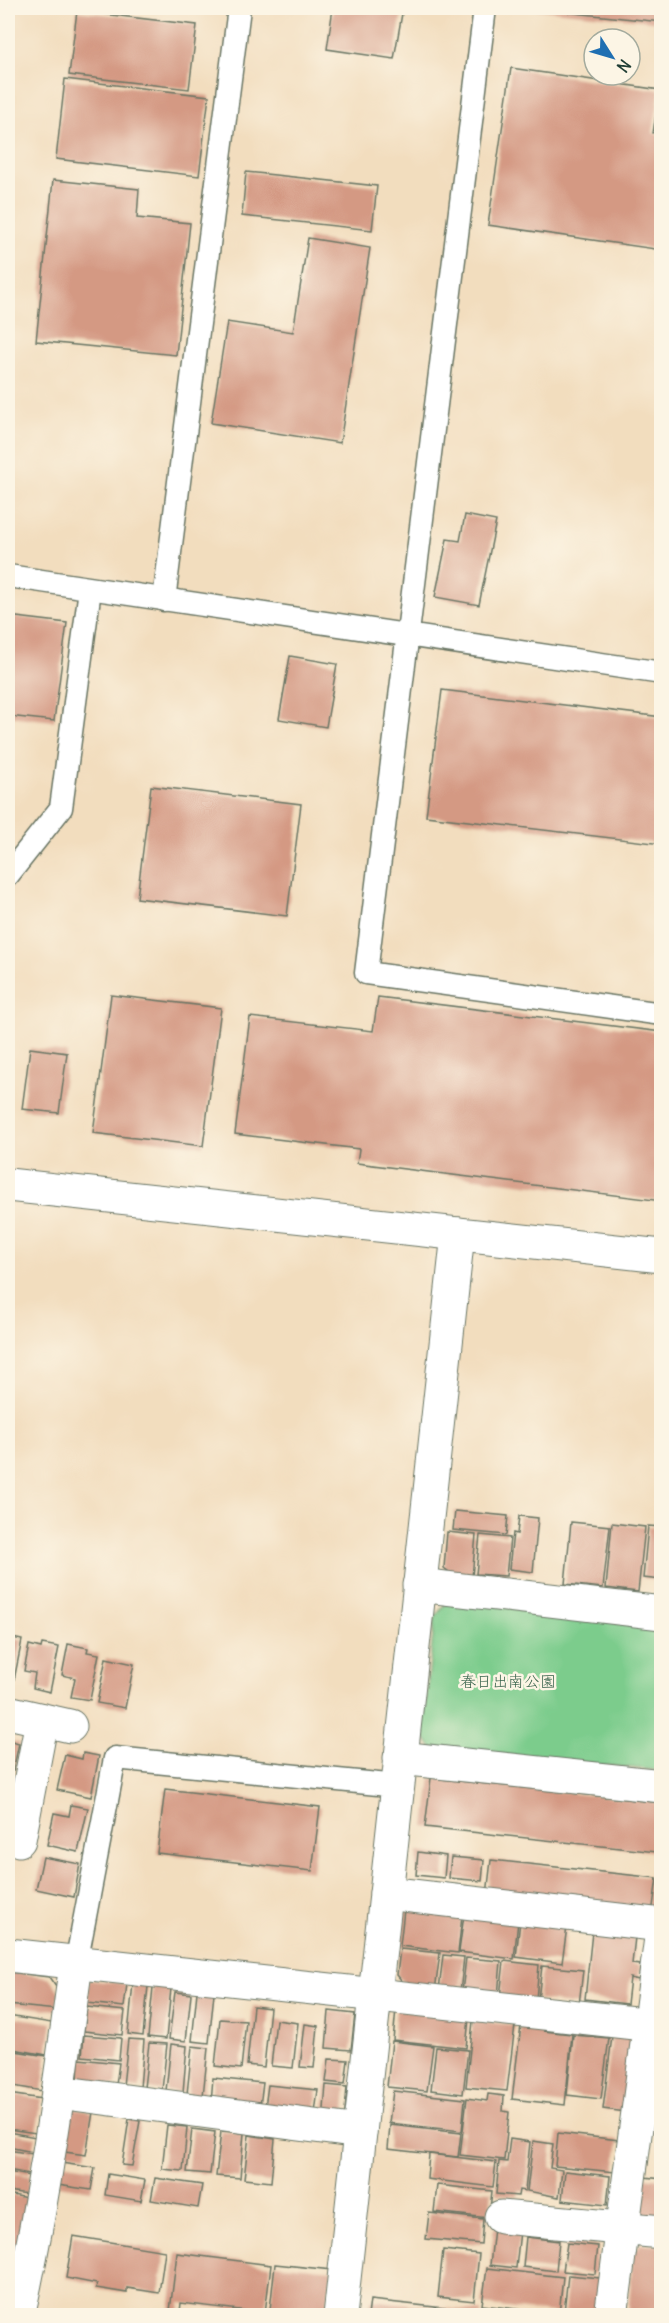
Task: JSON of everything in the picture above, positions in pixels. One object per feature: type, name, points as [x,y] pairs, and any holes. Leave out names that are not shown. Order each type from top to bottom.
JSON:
[{"type":"street","points":[[8,1185],[662,1256]]},
{"type":"street","points":[[340,2316],[458,1234]]},
{"type":"street","points":[[419,1585],[662,1612]]},
{"type":"street","points":[[8,1712],[56,1723],[19,1840]]},
{"type":"street","points":[[399,1772],[662,1786]]},
{"type":"street","points":[[386,1893],[662,1925]]},
{"type":"street","points":[[611,2316],[622,2228],[656,2026],[662,1930]]},
{"type":"street","points":[[8,1955],[656,2026]]},
{"type":"street","points":[[18,2316],[58,2092],[76,1964]]},
{"type":"street","points":[[58,2092],[360,2132]]},
{"type":"street","points":[[501,2217],[662,2232]]},
{"type":"lane","points":[[164,600],[239,8]]},
{"type":"lane","points":[[485,8],[366,973],[662,1014]]},
{"type":"lane","points":[[8,576],[407,637],[662,672]]},
{"type":"lane","points":[[8,875],[61,808],[90,589]]},
{"type":"lane","points":[[76,1964],[115,1758],[399,1772]]},
{"type":"green space","name":"春日出南公園","points":[[449,1599],[661,1628],[661,1771],[432,1748],[422,1734],[435,1617]]},
{"type":"building","points":[[167,8],[199,8],[198,13]]},
{"type":"building","points":[[333,8],[403,8],[394,59],[327,49]]},
{"type":"building","points":[[662,8],[662,22],[534,9]]},
{"type":"building","points":[[77,11],[197,25],[189,89],[69,75]]},
{"type":"building","points":[[511,68],[582,78],[582,87],[640,87],[660,90],[653,133],[662,135],[662,250],[488,225]]},
{"type":"building","points":[[65,79],[209,96],[199,176],[56,159]]},
{"type":"building","points":[[246,172],[377,186],[372,230],[242,216]]},
{"type":"building","points":[[53,180],[139,189],[137,218],[190,223],[176,355],[36,341]]},
{"type":"building","points":[[308,238],[370,248],[340,443],[211,423],[227,322],[293,332]]},
{"type":"building","points":[[465,515],[496,521],[479,605],[435,597],[447,539],[460,541]]},
{"type":"building","points":[[8,616],[67,623],[54,721],[8,716]]},
{"type":"building","points":[[290,656],[337,664],[326,727],[279,719]]},
{"type":"building","points":[[442,690],[662,717],[662,844],[426,816]]},
{"type":"building","points":[[151,786],[301,804],[287,916],[137,898]]},
{"type":"building","points":[[111,995],[221,1008],[203,1146],[93,1133]]},
{"type":"building","points":[[378,997],[662,1032],[662,1201],[357,1163],[359,1149],[235,1134],[250,1017],[373,1031]]},
{"type":"building","points":[[30,1048],[67,1053],[59,1113],[22,1109]]},
{"type":"building","points":[[455,1511],[508,1516],[506,1535],[453,1530]]},
{"type":"building","points":[[519,1516],[538,1518],[533,1572],[509,1569],[513,1533],[517,1534]]},
{"type":"building","points":[[571,1522],[610,1526],[603,1588],[565,1584]]},
{"type":"building","points":[[612,1523],[645,1527],[638,1592],[606,1588]]},
{"type":"building","points":[[648,1526],[662,1527],[662,1580],[643,1578]]},
{"type":"building","points":[[447,1532],[476,1535],[472,1577],[452,1574],[444,1568]]},
{"type":"building","points":[[480,1535],[510,1538],[506,1576],[476,1574]]},
{"type":"building","points":[[8,1637],[22,1640],[13,1685],[8,1684]]},
{"type":"building","points":[[42,1644],[59,1647],[50,1692],[33,1688],[35,1673],[24,1671],[29,1645],[41,1648]]},
{"type":"building","points":[[68,1644],[88,1648],[87,1652],[99,1654],[90,1700],[71,1697],[75,1678],[62,1675]]},
{"type":"building","points":[[106,1658],[134,1664],[125,1708],[97,1703]]},
{"type":"building","points":[[8,1740],[19,1743],[13,1771],[8,1770]]},
{"type":"building","points":[[83,1753],[99,1756],[91,1797],[57,1790],[65,1755],[82,1759]]},
{"type":"building","points":[[431,1778],[662,1803],[657,1852],[425,1827]]},
{"type":"building","points":[[165,1789],[320,1807],[312,1871],[157,1853]]},
{"type":"building","points":[[71,1805],[88,1808],[78,1852],[47,1845],[54,1813],[69,1816]]},
{"type":"building","points":[[418,1852],[446,1856],[444,1878],[416,1875]]},
{"type":"building","points":[[43,1857],[80,1864],[74,1897],[36,1889]]},
{"type":"building","points":[[451,1857],[484,1860],[482,1881],[449,1878]]},
{"type":"building","points":[[491,1860],[657,1878],[652,1914],[487,1895]]},
{"type":"building","points":[[404,1910],[462,1916],[458,1953],[400,1946]]},
{"type":"building","points":[[464,1915],[518,1921],[514,1959],[459,1952]]},
{"type":"building","points":[[520,1921],[567,1927],[562,1963],[516,1957]]},
{"type":"building","points":[[592,1932],[635,1937],[632,1964],[640,1965],[639,1980],[630,1978],[627,2004],[585,1999]]},
{"type":"building","points":[[400,1949],[440,1953],[435,1991],[408,1988],[397,1975]]},
{"type":"building","points":[[443,1955],[464,1957],[460,1992],[439,1990]]},
{"type":"building","points":[[466,1958],[501,1961],[498,1996],[462,1992]]},
{"type":"building","points":[[504,1961],[539,1965],[536,2000],[500,1997]]},
{"type":"building","points":[[542,1966],[583,1970],[579,2005],[538,2000]]},
{"type":"building","points":[[8,1972],[49,1977],[59,1991],[57,2010],[8,2005]]},
{"type":"building","points":[[89,1980],[127,1984],[124,2007],[87,2003]]},
{"type":"building","points":[[133,1983],[148,1986],[143,2036],[128,2034]]},
{"type":"building","points":[[153,1987],[171,1988],[166,2039],[148,2037]]},
{"type":"building","points":[[175,1992],[191,1994],[186,2041],[169,2039]]},
{"type":"building","points":[[197,1992],[214,1993],[209,2043],[192,2041]]},
{"type":"building","points":[[253,2006],[270,2008],[264,2067],[247,2065]]},
{"type":"building","points":[[87,2007],[125,2011],[122,2035],[84,2031]]},
{"type":"building","points":[[396,2009],[469,2018],[466,2048],[393,2040]]},
{"type":"building","points":[[329,2011],[355,2014],[351,2050],[326,2048]]},
{"type":"building","points":[[8,2016],[52,2023],[47,2055],[8,2048]]},
{"type":"building","points":[[220,2019],[246,2021],[241,2069],[215,2066]]},
{"type":"building","points":[[276,2020],[298,2023],[293,2068],[271,2066]]},
{"type":"building","points":[[473,2021],[515,2025],[507,2091],[466,2087]]},
{"type":"building","points":[[305,2024],[318,2026],[314,2068],[300,2067]]},
{"type":"building","points":[[521,2025],[544,2027],[544,2031],[572,2034],[565,2105],[512,2099]]},
{"type":"building","points":[[84,2035],[121,2038],[119,2060],[82,2056]]},
{"type":"building","points":[[573,2035],[609,2038],[601,2099],[567,2095]]},
{"type":"building","points":[[612,2036],[634,2038],[626,2112],[603,2109]]},
{"type":"building","points":[[128,2039],[144,2040],[140,2088],[123,2086]]},
{"type":"building","points":[[392,2041],[433,2046],[427,2091],[387,2087]]},
{"type":"building","points":[[149,2043],[167,2044],[162,2090],[144,2088]]},
{"type":"building","points":[[171,2044],[187,2046],[183,2092],[166,2091]]},
{"type":"building","points":[[192,2046],[208,2048],[203,2096],[187,2094]]},
{"type":"building","points":[[436,2047],[468,2050],[463,2094],[431,2090]]},
{"type":"building","points":[[662,2049],[662,2094],[654,2093]]},
{"type":"building","points":[[8,2050],[47,2056],[42,2091],[8,2085]]},
{"type":"building","points":[[79,2059],[119,2063],[116,2085],[78,2081]]},
{"type":"building","points":[[329,2059],[348,2060],[345,2084],[326,2082]]},
{"type":"building","points":[[213,2078],[263,2083],[260,2106],[211,2102]]},
{"type":"building","points":[[268,2085],[318,2090],[315,2113],[265,2107]]},
{"type":"building","points":[[326,2085],[347,2087],[344,2123],[323,2121]]},
{"type":"building","points":[[393,2091],[465,2099],[462,2131],[389,2123]]},
{"type":"building","points":[[8,2094],[42,2099],[36,2133],[8,2129]]},
{"type":"building","points":[[488,2094],[504,2096],[503,2111],[509,2112],[504,2160],[460,2155],[467,2098],[487,2101]]},
{"type":"building","points":[[72,2109],[93,2112],[86,2155],[65,2152]]},
{"type":"building","points":[[129,2119],[140,2121],[132,2166],[122,2165]]},
{"type":"building","points":[[167,2125],[187,2127],[183,2171],[162,2169]]},
{"type":"building","points":[[390,2125],[461,2133],[458,2157],[388,2149]]},
{"type":"building","points":[[192,2129],[215,2132],[210,2174],[187,2172]]},
{"type":"building","points":[[221,2131],[244,2133],[240,2178],[216,2176]]},
{"type":"building","points":[[8,2132],[36,2137],[33,2152],[8,2147]]},
{"type":"building","points":[[558,2133],[619,2140],[615,2172],[555,2166]]},
{"type":"building","points":[[249,2135],[275,2139],[271,2182],[244,2179]]},
{"type":"building","points":[[510,2139],[530,2142],[525,2191],[519,2190],[518,2196],[496,2194],[499,2161],[507,2162]]},
{"type":"building","points":[[533,2141],[553,2144],[550,2168],[562,2170],[559,2197],[527,2191]]},
{"type":"building","points":[[8,2150],[33,2154],[29,2174],[8,2170]]},
{"type":"building","points":[[429,2154],[496,2162],[493,2187],[427,2179]]},
{"type":"building","points":[[61,2163],[95,2168],[91,2190],[58,2185]]},
{"type":"building","points":[[565,2171],[610,2176],[607,2205],[562,2200]]},
{"type":"building","points":[[8,2172],[30,2176],[27,2194],[8,2191]]},
{"type":"building","points":[[108,2174],[145,2180],[141,2201],[105,2195]]},
{"type":"building","points":[[644,2177],[662,2179],[662,2221],[650,2219],[639,2211]]},
{"type":"building","points":[[155,2178],[202,2185],[198,2208],[151,2200]]},
{"type":"building","points":[[437,2185],[492,2191],[489,2218],[434,2212]]},
{"type":"building","points":[[8,2194],[27,2198],[15,2260],[8,2259]]},
{"type":"building","points":[[429,2213],[483,2219],[481,2244],[426,2239]]},
{"type":"building","points":[[494,2228],[520,2231],[516,2268],[490,2265]]},
{"type":"building","points":[[73,2236],[165,2251],[159,2293],[127,2288],[127,2293],[96,2288],[97,2284],[66,2278]]},
{"type":"building","points":[[526,2237],[559,2241],[556,2271],[523,2267]]},
{"type":"building","points":[[567,2243],[598,2246],[595,2274],[563,2271]]},
{"type":"building","points":[[640,2244],[662,2246],[662,2287],[658,2316],[628,2316],[633,2252]]},
{"type":"building","points":[[443,2250],[479,2254],[474,2301],[438,2297]]},
{"type":"building","points":[[177,2253],[271,2265],[265,2313],[181,2303],[180,2312],[170,2311]]},
{"type":"building","points":[[275,2264],[332,2270],[326,2316],[270,2310]]},
{"type":"building","points":[[487,2268],[563,2277],[559,2314],[482,2305]]},
{"type":"building","points":[[568,2275],[600,2278],[597,2308],[589,2315],[564,2312]]},
{"type":"building","points":[[370,2300],[481,2312],[481,2316],[368,2316]]}]
